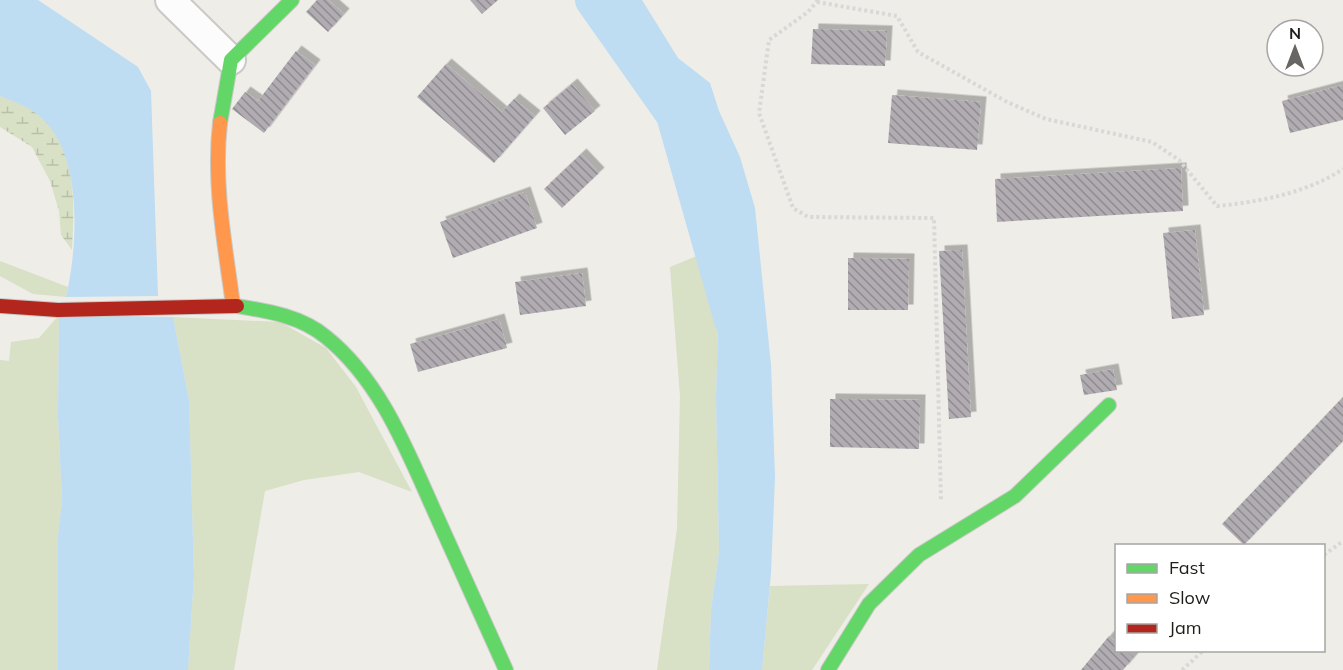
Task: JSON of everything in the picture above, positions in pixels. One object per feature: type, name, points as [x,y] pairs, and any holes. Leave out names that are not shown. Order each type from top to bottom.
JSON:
[{"type":"street","points":[[170,0],[231,60]]},
{"type":"street","points":[[233,305],[219,201],[216,154],[222,103],[231,60],[292,0]]},
{"type":"street","points":[[0,306],[58,310],[180,309],[233,305],[280,313],[324,335],[352,361],[375,392],[401,437],[506,670]]},
{"type":"street","points":[[828,670],[869,604],[919,555],[1015,496],[1109,405]]},
{"type":"path","points":[[943,541],[938,448],[934,218],[808,217],[793,208],[759,113],[769,40],[808,12],[817,1],[897,16],[918,52],[1007,102],[1046,119],[1152,142],[1179,160],[1217,206],[1258,202],[1331,177],[1343,169]]},
{"type":"path","points":[[1325,554],[1343,542]]},
{"type":"path","points":[[1182,670],[1203,652]]},
{"type":"green space","points":[[0,96],[38,114],[51,127],[60,142],[71,177],[72,250],[61,235],[59,211],[50,181],[32,147],[0,127]]},
{"type":"green space","points":[[716,248],[719,293],[716,398],[719,552],[711,610],[709,670],[657,670],[677,529],[680,396],[670,267]]},
{"type":"green space","points":[[0,261],[68,287],[66,297],[33,294],[0,276]]},
{"type":"green space","points":[[59,315],[58,417],[62,500],[58,536],[58,670],[0,670],[0,360],[9,361],[11,342],[39,338]]},
{"type":"green space","points":[[173,317],[280,322],[326,348],[356,387],[412,492],[359,472],[304,480],[265,491],[234,670],[188,670],[194,576],[189,400]]},
{"type":"green space","points":[[869,584],[812,670],[762,670],[770,586]]},
{"type":"water","points":[[0,0],[38,0],[138,67],[151,91],[158,296],[66,297],[73,252],[74,226],[74,200],[70,174],[63,150],[52,130],[33,111],[0,96]]},
{"type":"water","points":[[598,0],[642,0],[678,58],[710,83],[719,111],[740,157],[755,208],[771,365],[775,477],[771,573],[762,670],[709,670],[711,610],[719,552],[716,398],[719,293],[706,167],[653,68],[637,49],[611,25]]},
{"type":"water","points":[[59,315],[173,317],[189,400],[194,576],[188,670],[58,670],[58,536],[62,500],[58,417]]},
{"type":"building","points":[[317,0],[328,0],[344,14],[328,32],[306,12]]},
{"type":"building","points":[[470,0],[498,0],[482,14]]},
{"type":"building","points":[[813,29],[887,31],[885,66],[811,64]]},
{"type":"building","points":[[296,51],[315,65],[264,133],[232,109],[245,92],[258,101]]},
{"type":"building","points":[[446,64],[502,112],[514,99],[535,116],[494,163],[417,97]]},
{"type":"building","points":[[572,84],[595,111],[565,135],[543,108]]},
{"type":"building","points":[[1343,85],[1343,120],[1290,133],[1282,101]]},
{"type":"building","points":[[892,95],[981,102],[977,150],[888,143]]},
{"type":"building","points":[[581,154],[599,173],[562,208],[544,189]]},
{"type":"building","points":[[1181,168],[1183,211],[997,222],[995,179]]},
{"type":"building","points":[[525,192],[537,228],[453,258],[440,222]]},
{"type":"building","points":[[1195,230],[1204,315],[1172,319],[1163,233]]},
{"type":"building","points":[[962,250],[971,417],[949,419],[939,251]]},
{"type":"building","points":[[848,258],[909,259],[908,310],[848,310]]},
{"type":"building","points":[[582,273],[586,306],[520,315],[515,282]]},
{"type":"building","points":[[499,319],[507,348],[418,372],[410,344]]},
{"type":"building","points":[[1113,369],[1117,390],[1084,395],[1080,375]]},
{"type":"building","points":[[1343,397],[1343,441],[1245,544],[1222,524]]},
{"type":"building","points":[[830,399],[920,400],[919,449],[830,447]]},
{"type":"building","points":[[1109,636],[1115,641],[1115,652],[1128,652],[1134,657],[1123,670],[1081,670]]},
{"type":"waterway","points":[[593,0],[674,115],[732,320]]},
{"type":"traffic: fast","points":[[220,123],[231,60],[292,0]]},
{"type":"traffic: fast","points":[[237,306],[295,319],[306,324],[326,337],[363,375],[392,420],[404,444],[506,670]]},
{"type":"traffic: fast","points":[[828,670],[869,604],[919,555],[1015,496],[1109,405]]},
{"type":"traffic: slow","points":[[220,123],[219,191],[233,305]]},
{"type":"traffic: jam","points":[[0,306],[58,310],[237,306]]}]
